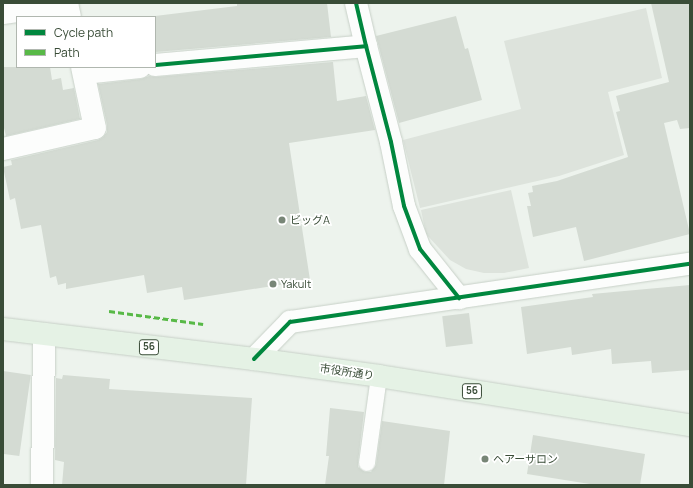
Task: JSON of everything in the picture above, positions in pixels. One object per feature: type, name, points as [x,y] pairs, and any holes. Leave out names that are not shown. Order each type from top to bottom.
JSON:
[{"type":"main road","name":"市役所通り","points":[[3,330],[254,359],[379,376],[690,425]]},
{"type":"street","points":[[356,3],[391,142],[404,206],[420,249],[459,298]]},
{"type":"street","points":[[3,13],[67,4],[70,16]]},
{"type":"street","points":[[156,65],[366,46]]},
{"type":"street","points":[[3,149],[95,128],[83,70],[121,68]]},
{"type":"street","points":[[254,359],[290,322],[690,264]]},
{"type":"street","points":[[42,485],[44,334]]},
{"type":"lane","points":[[367,463],[379,376]]},
{"type":"shaded area","points":[[646,8],[662,78],[608,92],[624,155],[559,176],[420,208],[403,140],[521,109],[504,41]]},
{"type":"shaded area","points":[[511,190],[529,268],[504,273],[484,273],[466,269],[450,260],[426,234],[421,210]]},
{"type":"building","points":[[237,3],[327,3],[331,37],[156,52],[155,16],[237,6]]},
{"type":"building","points":[[651,3],[690,3],[690,128],[680,129],[677,120],[664,123],[690,234],[584,261],[576,227],[533,237],[527,206],[531,206],[528,193],[533,192],[532,186],[557,181],[628,157],[616,112],[620,111],[616,96],[669,82]]},
{"type":"building","points":[[456,16],[465,49],[468,48],[482,100],[399,123],[376,36]]},
{"type":"building","points":[[333,62],[337,101],[366,96],[375,130],[289,143],[310,280],[184,300],[182,287],[147,293],[144,275],[66,289],[66,283],[58,285],[56,276],[50,278],[41,225],[21,229],[15,198],[10,200],[3,167],[12,165],[11,160],[98,140],[103,137],[107,132],[107,125],[98,84],[141,79],[149,76],[156,77]]},
{"type":"building","points":[[3,67],[50,68],[52,80],[61,78],[63,90],[74,88],[80,119],[6,136],[3,124]]},
{"type":"building","points":[[690,285],[690,370],[652,373],[651,361],[612,364],[611,349],[572,355],[571,347],[527,354],[521,307],[593,297],[592,294]]},
{"type":"building","points":[[469,313],[473,344],[446,347],[442,316]]},
{"type":"building","points":[[3,371],[31,375],[19,456],[3,454]]},
{"type":"building","points":[[63,375],[110,379],[109,389],[252,398],[246,485],[62,485],[64,462],[55,460],[56,378],[62,379]]},
{"type":"building","points":[[330,408],[364,412],[358,467],[365,472],[371,472],[376,465],[382,421],[450,431],[444,485],[325,485],[329,456],[326,456]]},
{"type":"building","points":[[533,435],[645,454],[640,485],[596,485],[527,474]]},
{"type":"marked path","points":[[109,311],[203,324]]},
{"type":"cycle path","points":[[356,3],[391,142],[404,206],[420,249],[459,298]]},
{"type":"cycle path","points":[[156,65],[366,46]]},
{"type":"cycle path","points":[[254,359],[290,322],[690,264]]},
{"type":"place","name":"ビッグA","points":[[282,220]]},
{"type":"place","name":"Yakult","points":[[273,284]]},
{"type":"place","name":"ヘアーサロン","points":[[485,459]]}]
